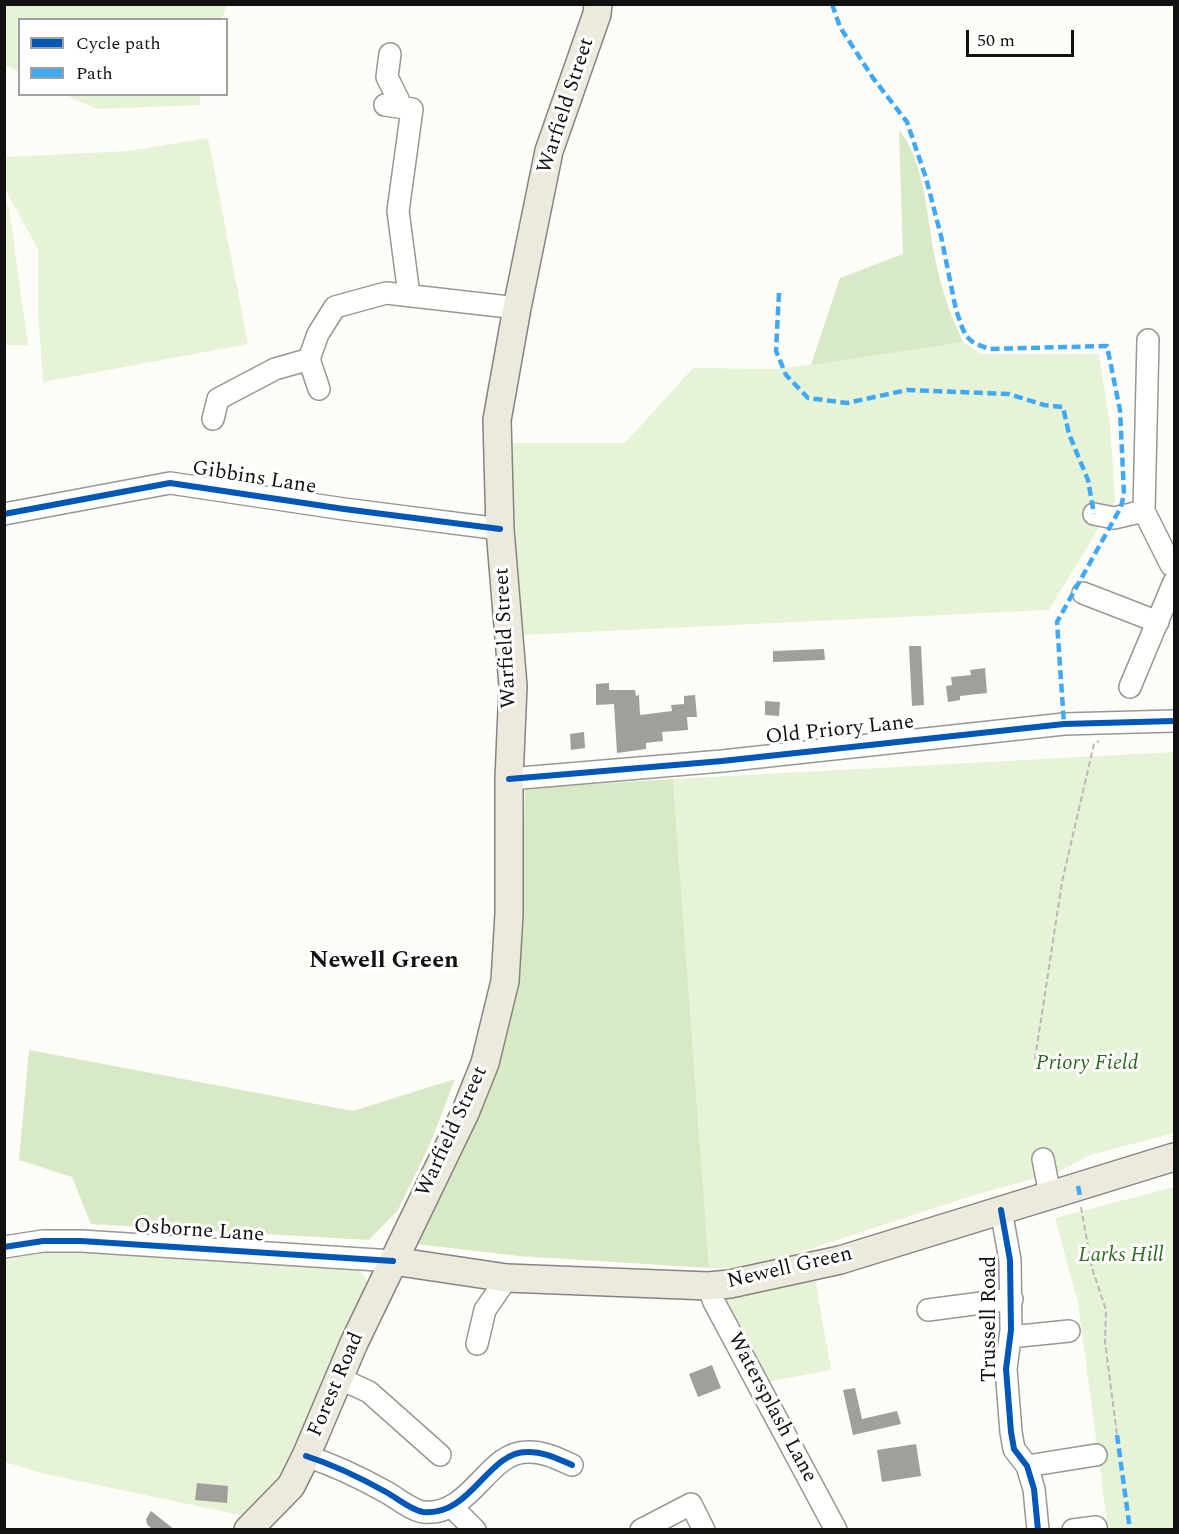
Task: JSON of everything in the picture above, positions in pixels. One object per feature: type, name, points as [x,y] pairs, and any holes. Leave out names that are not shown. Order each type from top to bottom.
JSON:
[{"type":"main road","name":"Warfield Street","points":[[393,1261],[465,1113],[485,1063],[505,981],[509,914],[508,779],[513,686],[500,529],[497,420],[549,151],[597,14],[598,4]]},
{"type":"main road","name":"Newell Green","points":[[393,1261],[507,1278],[708,1286],[730,1284],[840,1260],[1174,1156]]},
{"type":"main road","name":"Forest Road","points":[[248,1530],[291,1486],[393,1261]]},
{"type":"street","points":[[390,54],[386,72],[390,87],[398,99],[392,106],[412,109],[398,211],[409,295]]},
{"type":"street","points":[[319,389],[310,359],[318,334],[335,308],[386,292],[517,308]]},
{"type":"street","points":[[1148,340],[1144,511],[1174,567]]},
{"type":"street","points":[[213,419],[218,399],[275,369],[310,359]]},
{"type":"street","name":"Gibbins Lane","points":[[4,514],[171,483],[500,529]]},
{"type":"street","points":[[1094,514],[1114,518],[1144,511]]},
{"type":"street","points":[[1130,687],[1174,582]]},
{"type":"street","points":[[1083,593],[1158,622]]},
{"type":"street","name":"Old Priory Lane","points":[[508,779],[722,761],[1064,724],[1174,722]]},
{"type":"street","points":[[1043,1159],[1050,1195]]},
{"type":"street","name":"Trussell Road","points":[[1000,1210],[1010,1260],[1012,1299],[1006,1369],[1011,1432],[1014,1449],[1027,1466],[1034,1488],[1038,1530]]},
{"type":"street","name":"Osborne Lane","points":[[4,1248],[43,1241],[81,1241],[393,1261]]},
{"type":"street","points":[[477,1344],[485,1310],[507,1278]]},
{"type":"street","name":"Watersplash Lane","points":[[708,1286],[836,1530]]},
{"type":"street","points":[[928,1310],[1012,1299]]},
{"type":"street","points":[[1010,1337],[1069,1331]]},
{"type":"street","points":[[339,1378],[369,1392],[440,1455]]},
{"type":"street","points":[[306,1456],[324,1462],[386,1492],[421,1512],[443,1511],[460,1501],[506,1458],[526,1451],[547,1455],[572,1464]]},
{"type":"street","points":[[1027,1466],[1096,1455]]},
{"type":"street","points":[[640,1530],[691,1504],[704,1530]]},
{"type":"street","points":[[451,1506],[475,1528]]},
{"type":"street","points":[[1072,1530],[1096,1527]]},
{"type":"path","points":[[1035,1059],[1062,882],[1094,744],[1101,740]]},
{"type":"path","points":[[1081,1204],[1092,1268],[1106,1310],[1105,1342],[1117,1435]]},
{"type":"green space","points":[[5,4],[227,5],[222,18],[18,18],[18,72],[5,65]]},
{"type":"green space","points":[[68,96],[201,96],[199,105],[97,109]]},
{"type":"green space","points":[[899,130],[915,159],[924,194],[938,273],[947,304],[963,342],[811,365],[840,278],[903,254]]},
{"type":"green space","points":[[208,138],[248,344],[43,382],[38,314],[38,249],[5,189],[5,157],[129,151]]},
{"type":"green space","points":[[4,201],[9,208],[28,345],[5,345]]},
{"type":"green space","points":[[963,342],[981,354],[1099,354],[1110,424],[1115,501],[1049,610],[521,635],[511,443],[625,443],[693,368],[779,369]]},
{"type":"green space","name":"Priory Field","points":[[1174,752],[1174,1133],[1090,1155],[1058,1172],[971,1196],[752,1268],[709,1268],[673,779]]},
{"type":"green space","points":[[673,779],[709,1268],[519,1256],[416,1244],[522,919],[525,788]]},
{"type":"green space","points":[[29,1050],[353,1111],[455,1079],[430,1144],[398,1210],[369,1240],[91,1224],[72,1177],[19,1160]]},
{"type":"green space","name":"Larks Hill","points":[[1174,1187],[1174,1529],[1108,1529],[1078,1303],[1055,1218]]},
{"type":"green space","points":[[4,1246],[358,1267],[368,1282],[284,1471],[244,1516],[41,1473],[5,1462]]},
{"type":"green space","points":[[815,1277],[831,1370],[766,1382],[718,1295]]},
{"type":"building","points":[[909,646],[921,646],[924,705],[912,706]]},
{"type":"building","points":[[824,649],[825,660],[773,662],[773,651]]},
{"type":"building","points":[[985,668],[987,693],[960,696],[960,700],[948,702],[946,686],[952,685],[951,677],[971,675],[970,670]]},
{"type":"building","points":[[609,683],[609,690],[635,690],[636,696],[639,695],[640,715],[672,711],[671,705],[684,704],[684,696],[695,695],[697,717],[687,717],[688,730],[662,732],[663,741],[646,743],[646,749],[617,753],[614,704],[596,705],[596,684]]},
{"type":"building","points":[[765,701],[780,702],[779,716],[765,715]]},
{"type":"building","points":[[584,732],[585,748],[571,750],[570,734]]},
{"type":"building","points":[[712,1365],[721,1388],[698,1397],[689,1374]]},
{"type":"building","points":[[855,1388],[862,1419],[897,1411],[901,1424],[853,1435],[843,1390]]},
{"type":"building","points":[[916,1444],[921,1476],[882,1482],[877,1450]]},
{"type":"building","points":[[197,1483],[228,1486],[227,1503],[195,1500]]},
{"type":"building","points":[[151,1511],[175,1530],[153,1530],[147,1524],[146,1519]]},
{"type":"marked path","points":[[832,4],[840,27],[873,78],[907,122],[926,178],[956,310],[966,336],[974,343],[989,349],[1107,346],[1120,410],[1124,494],[1121,507],[1057,622],[1064,724]]},
{"type":"marked path","points":[[779,293],[776,351],[786,375],[808,398],[847,403],[907,390],[1009,394],[1044,405],[1063,407],[1069,434],[1088,480],[1094,514]]},
{"type":"marked path","points":[[1078,1186],[1080,1196]]},
{"type":"marked path","points":[[1117,1435],[1130,1530]]},
{"type":"cycle path","points":[[4,514],[170,483],[500,529]]},
{"type":"cycle path","points":[[509,779],[722,761],[1064,724],[1174,721]]},
{"type":"cycle path","points":[[1001,1210],[1010,1260],[1011,1330],[1006,1369],[1011,1432],[1014,1449],[1027,1466],[1034,1489],[1038,1530]]},
{"type":"cycle path","points":[[4,1247],[43,1241],[81,1241],[393,1261]]},
{"type":"cycle path","points":[[306,1456],[357,1477],[423,1512],[440,1511],[454,1505],[489,1472],[513,1455],[527,1452],[539,1453],[572,1465]]},
{"type":"district","name":"Newell Green","points":[[384,962]]}]
